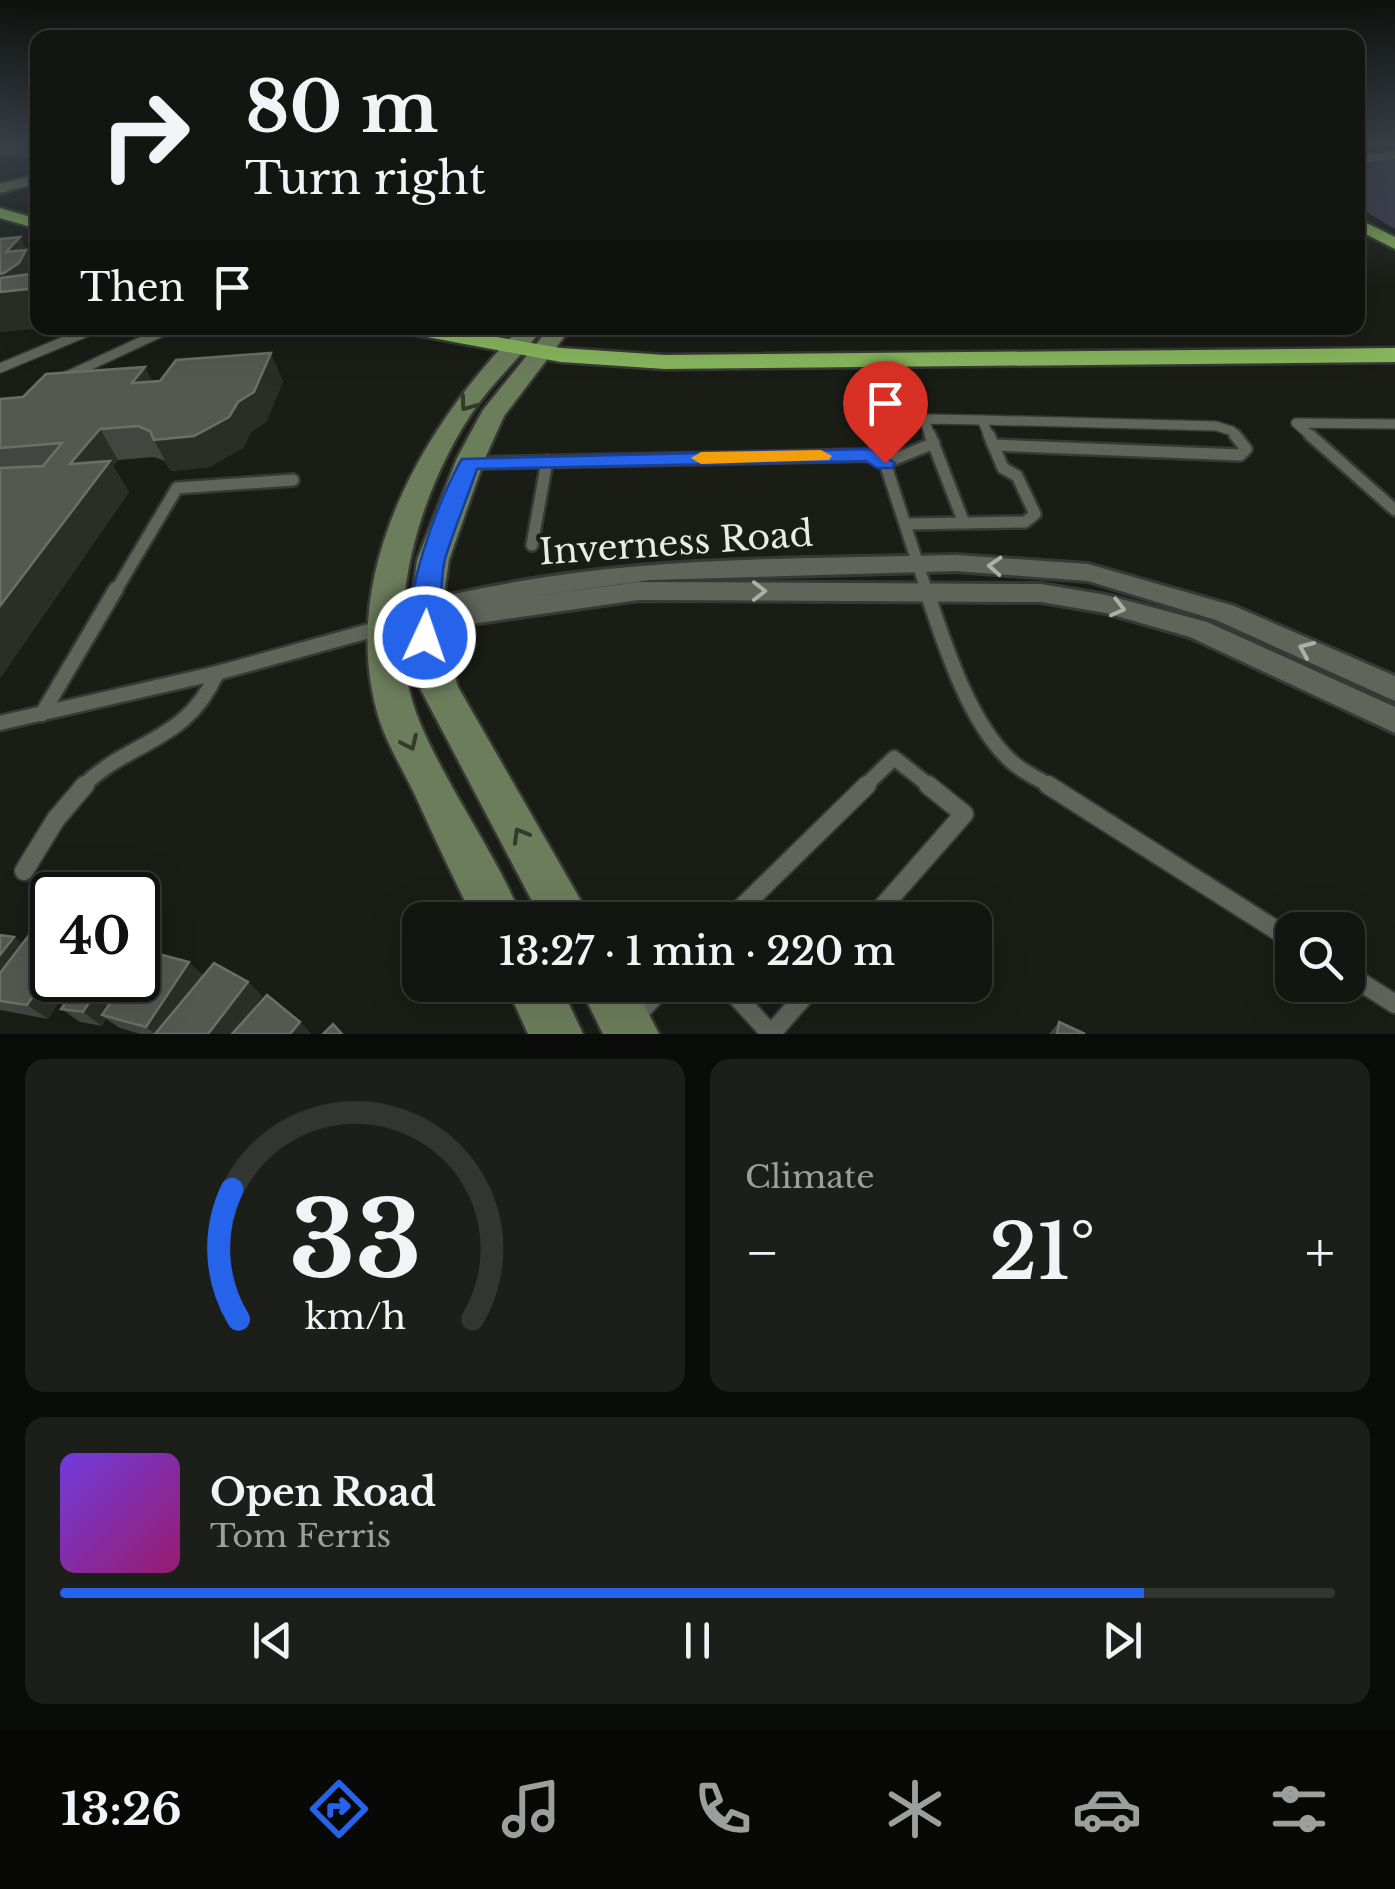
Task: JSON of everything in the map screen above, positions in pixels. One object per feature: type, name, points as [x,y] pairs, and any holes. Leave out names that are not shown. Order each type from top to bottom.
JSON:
[{"type":"highway","points":[[0,193],[30,204]]},
{"type":"highway","points":[[0,213],[30,222]]},
{"type":"highway","points":[[1365,228],[1395,244]]},
{"type":"highway","points":[[535,335],[720,346],[1395,336]]},
{"type":"highway","points":[[535,335],[707,363],[1395,355]]},
{"type":"street","points":[[535,335],[469,463],[433,560],[425,616],[430,657],[458,728],[558,902]]},
{"type":"street","points":[[490,902],[396,711],[386,670],[384,627],[390,584],[408,524],[440,448],[471,397],[535,335]]},
{"type":"street","name":"Inverness Road","points":[[923,577],[956,563],[1088,573],[1225,613],[1395,689]]},
{"type":"street","name":"Inverness Road","points":[[384,627],[425,616],[638,592],[923,577],[1106,604],[1198,629],[1395,721]]},
{"type":"street","points":[[540,1002],[556,1034]]},
{"type":"lane","points":[[0,368],[79,335]]},
{"type":"lane","points":[[54,382],[155,335]]},
{"type":"lane","points":[[964,523],[924,419],[1216,426],[1232,432],[1246,449],[1240,455],[993,446]]},
{"type":"lane","points":[[906,524],[1025,522],[1035,514],[1017,476],[1003,468],[982,420]]},
{"type":"lane","points":[[1395,424],[1296,424],[1395,510]]},
{"type":"lane","points":[[885,463],[934,443]]},
{"type":"lane","points":[[469,463],[870,455],[885,463],[975,715],[1012,762],[1275,929]]},
{"type":"lane","points":[[532,545],[547,462]]},
{"type":"lane","points":[[42,714],[177,488],[293,480]]},
{"type":"lane","points":[[0,723],[217,672],[384,627]]},
{"type":"lane","points":[[24,871],[65,806],[96,774],[201,710],[217,672]]},
{"type":"lane","points":[[747,902],[894,758],[964,814],[887,902]]},
{"type":"lane","points":[[1365,985],[1395,1004]]},
{"type":"lane","points":[[620,1020],[643,1002]]},
{"type":"lane","points":[[742,1002],[772,1034],[799,1002]]},
{"type":"shaded area","points":[[1365,192],[1395,192],[1395,229],[1365,211]]},
{"type":"building","points":[[20,237],[6,252],[26,250],[19,263],[0,274],[0,239]]},
{"type":"building","points":[[30,274],[30,289],[0,292],[0,278]]},
{"type":"building","points":[[271,353],[254,392],[238,402],[229,417],[194,436],[154,440],[150,431],[138,426],[100,429],[70,464],[110,461],[0,606],[0,468],[43,466],[62,443],[0,448],[0,399],[23,397],[46,374],[145,367],[132,383],[160,381],[176,360]]},
{"type":"building","points":[[30,934],[27,1005],[0,1001],[0,973]]},
{"type":"building","points":[[0,935],[14,937],[0,955]]},
{"type":"building","points":[[160,954],[189,962],[146,1027],[102,1015],[111,1002],[160,1002]]},
{"type":"building","points":[[214,963],[248,982],[208,1034],[155,1034]]},
{"type":"building","points":[[267,995],[300,1022],[290,1034],[232,1034]]},
{"type":"building","points":[[66,1002],[90,1002],[83,1012],[61,1009]]},
{"type":"building","points":[[1059,1022],[1085,1034],[1057,1034]]},
{"type":"building","points":[[333,1024],[342,1034],[323,1034]]},
{"type":"slow traffic","points":[[701,458],[821,456]]},
{"type":"route","points":[[425,637],[433,560],[469,463],[870,455],[885,463]]}]
